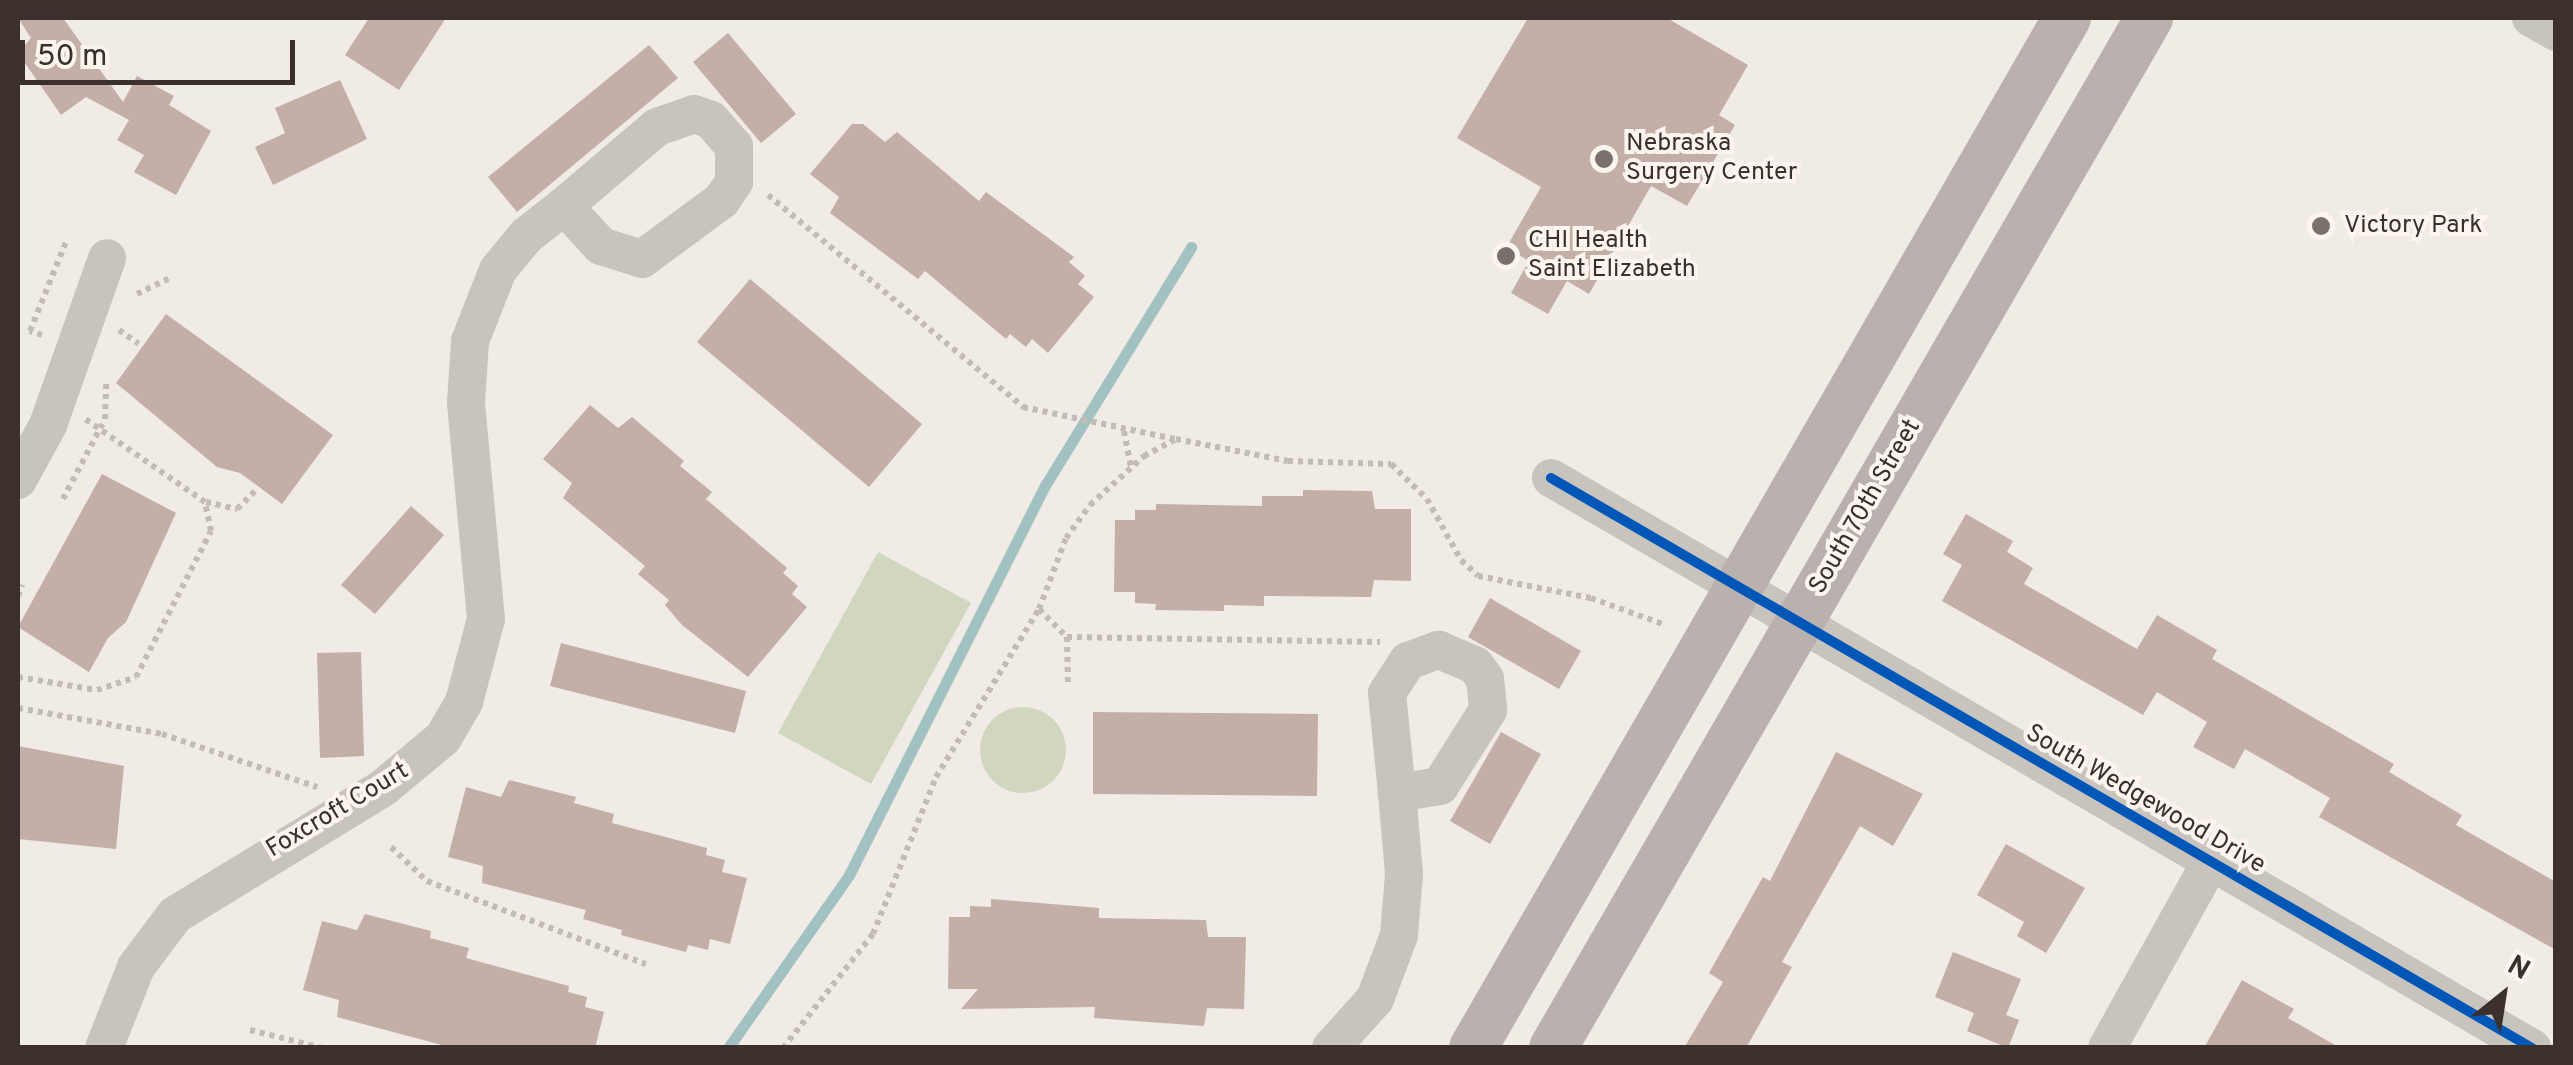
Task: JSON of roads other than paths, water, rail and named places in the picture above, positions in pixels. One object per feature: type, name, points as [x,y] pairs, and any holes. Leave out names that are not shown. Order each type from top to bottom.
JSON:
[{"type":"main road","points":[[1472,1048],[2067,18]]},
{"type":"main road","name":"South 70th Street","points":[[1553,1048],[2149,18]]},
{"type":"street","points":[[2531,18],[2556,32]]},
{"type":"street","name":"Foxcroft Court","points":[[104,1048],[136,967],[175,915],[423,759],[472,689],[486,618],[467,414],[470,341],[498,270],[526,236],[672,117],[711,120],[734,146],[734,182],[722,200],[642,260],[601,246],[564,206]]},
{"type":"street","points":[[18,480],[56,404],[108,258]]},
{"type":"street","name":"South Wedgewood Drive","points":[[1551,478],[2532,1048]]},
{"type":"street","points":[[1332,1048],[1375,1000],[1399,935],[1404,874],[1397,792]]},
{"type":"street","points":[[2108,1048],[2210,861]]},
{"type":"waterway","points":[[728,1048],[849,875],[1046,484],[1191,247]]},
{"type":"place","name":"Nebraska Surgery Center","points":[[1604,159]]},
{"type":"place","name":"Victory Park","points":[[2321,226]]},
{"type":"place","name":"CHI Health Saint Elizabeth","points":[[1506,256]]}]
